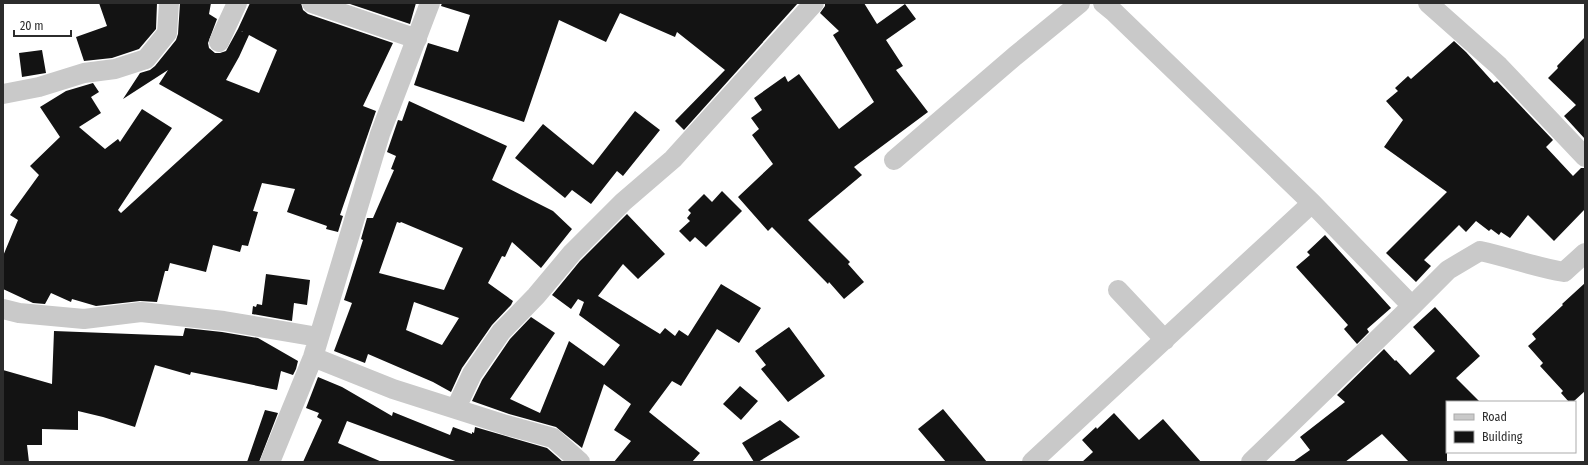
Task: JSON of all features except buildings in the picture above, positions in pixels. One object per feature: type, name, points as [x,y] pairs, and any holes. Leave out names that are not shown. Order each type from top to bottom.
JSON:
[{"type":"street","points":[[3,94],[38,87],[84,73],[115,69],[146,60],[167,33],[169,3]]},
{"type":"street","points":[[218,42],[238,3]]},
{"type":"street","points":[[312,3],[417,39]]},
{"type":"street","points":[[270,462],[313,357],[380,134],[430,3]]},
{"type":"street","points":[[456,408],[472,374],[501,332],[536,296],[572,253],[623,202],[673,159],[814,3]]},
{"type":"street","points":[[894,160],[1080,3]]},
{"type":"street","points":[[1103,3],[1312,203],[1412,306]]},
{"type":"street","points":[[1428,3],[1499,66],[1585,157]]},
{"type":"street","points":[[1032,462],[1312,203]]},
{"type":"street","points":[[1251,462],[1448,270],[1480,251],[1503,256],[1541,268],[1564,272],[1585,253]]},
{"type":"street","points":[[1118,290],[1165,340]]},
{"type":"street","points":[[3,309],[19,313],[84,319],[141,312],[224,321],[318,337]]},
{"type":"street","points":[[313,357],[393,388],[506,425],[553,438],[580,462]]}]
